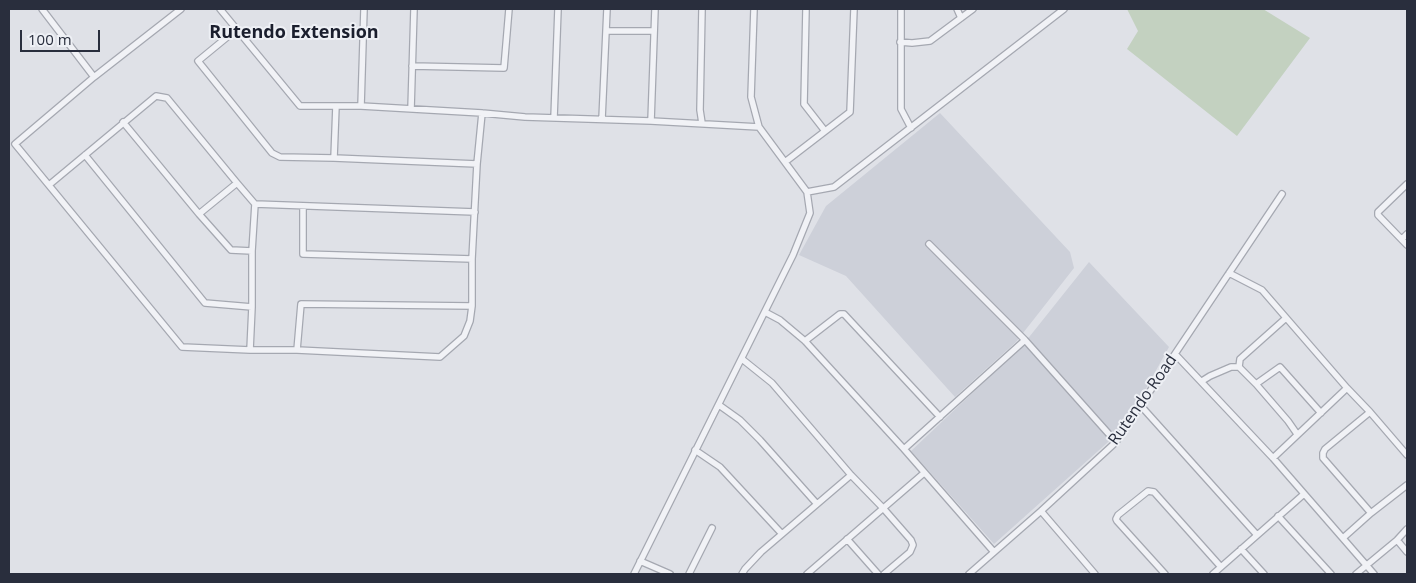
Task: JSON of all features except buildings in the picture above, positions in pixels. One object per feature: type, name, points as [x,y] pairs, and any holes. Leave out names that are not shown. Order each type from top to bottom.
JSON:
[{"type":"street","points":[[42,9],[94,77]]},
{"type":"street","points":[[181,9],[94,77],[15,144],[182,347],[440,357],[464,336],[470,321],[477,164],[482,113]]},
{"type":"street","points":[[220,9],[300,106],[361,106],[525,117],[759,126]]},
{"type":"street","points":[[361,106],[364,9]]},
{"type":"street","points":[[411,109],[414,9]]},
{"type":"street","points":[[412,66],[504,68],[509,9]]},
{"type":"street","points":[[554,118],[558,9]]},
{"type":"street","points":[[602,119],[607,9]]},
{"type":"street","points":[[651,121],[654,9]]},
{"type":"street","points":[[702,9],[700,110],[702,123]]},
{"type":"street","points":[[634,574],[793,255],[810,213],[807,192],[759,126],[751,96],[754,9]]},
{"type":"street","points":[[806,9],[804,104],[825,131]]},
{"type":"street","points":[[785,162],[850,112],[854,9]]},
{"type":"street","points":[[901,9],[901,109],[911,128]]},
{"type":"street","points":[[957,9],[961,18]]},
{"type":"street","points":[[900,42],[930,41],[973,9]]},
{"type":"street","points":[[807,192],[834,187],[1064,9]]},
{"type":"street","points":[[237,29],[198,61],[272,153],[280,157],[477,164]]},
{"type":"street","points":[[606,31],[653,31]]},
{"type":"street","points":[[49,185],[156,96],[167,98],[255,204],[475,212]]},
{"type":"street","points":[[334,158],[336,106]]},
{"type":"street","points":[[123,122],[231,250],[252,251]]},
{"type":"street","points":[[85,155],[205,303],[252,307]]},
{"type":"street","points":[[199,214],[236,183]]},
{"type":"street","points":[[1407,184],[1378,212],[1378,215],[1407,245]]},
{"type":"street","name":"Rutendo Road","points":[[969,574],[1116,442],[1282,194]]},
{"type":"street","points":[[250,350],[255,204]]},
{"type":"street","points":[[303,206],[303,254],[472,259]]},
{"type":"street","points":[[1402,239],[1407,234]]},
{"type":"street","points":[[929,244],[1025,340],[1116,442]]},
{"type":"street","points":[[1229,273],[1262,290],[1407,454]]},
{"type":"street","points":[[297,350],[301,304],[472,306]]},
{"type":"street","points":[[765,312],[780,320],[805,342],[904,449],[994,552]]},
{"type":"street","points":[[805,342],[840,314],[844,314],[940,417]]},
{"type":"street","points":[[1239,367],[1240,359],[1286,318]]},
{"type":"street","points":[[904,449],[1025,340]]},
{"type":"street","points":[[1175,354],[1272,458],[1374,574]]},
{"type":"street","points":[[742,359],[772,383],[851,475],[911,540],[913,546],[910,552],[884,574]]},
{"type":"street","points":[[1202,381],[1231,368],[1239,367]]},
{"type":"street","points":[[1239,367],[1256,384],[1297,434]]},
{"type":"street","points":[[1256,384],[1280,367],[1321,413]]},
{"type":"street","points":[[1272,458],[1347,388]]},
{"type":"street","points":[[719,405],[740,420],[760,440],[817,504]]},
{"type":"street","points":[[1141,406],[1257,535]]},
{"type":"street","points":[[1370,412],[1325,449],[1323,458],[1371,513]]},
{"type":"street","points":[[695,450],[720,467],[782,534]]},
{"type":"street","points":[[812,573],[847,539],[924,474]]},
{"type":"street","points":[[742,574],[761,552],[851,475]]},
{"type":"street","points":[[1343,538],[1407,485]]},
{"type":"street","points":[[1165,574],[1116,519],[1118,515],[1148,490],[1154,492],[1221,567]]},
{"type":"street","points":[[1213,574],[1304,494]]},
{"type":"street","points":[[1040,512],[1095,574]]},
{"type":"street","points":[[1278,516],[1331,574]]},
{"type":"street","points":[[690,574],[712,528]]},
{"type":"street","points":[[1356,574],[1397,540],[1407,529]]},
{"type":"street","points":[[847,539],[878,574]]},
{"type":"street","points":[[1397,540],[1407,552]]},
{"type":"street","points":[[1241,549],[1264,574]]},
{"type":"street","points":[[640,561],[670,574]]},
{"type":"shaded area","points":[[940,113],[1070,252],[1074,268],[1016,342],[955,397],[846,276],[799,255],[826,206]]},
{"type":"shaded area","points":[[1089,262],[1169,347],[1139,401],[1116,435],[994,544],[911,451],[1022,346]]},
{"type":"green space","points":[[1127,9],[1263,9],[1310,38],[1237,136],[1127,49],[1138,31]]},
{"type":"district","name":"Rutendo Extension","points":[[294,33]]}]
